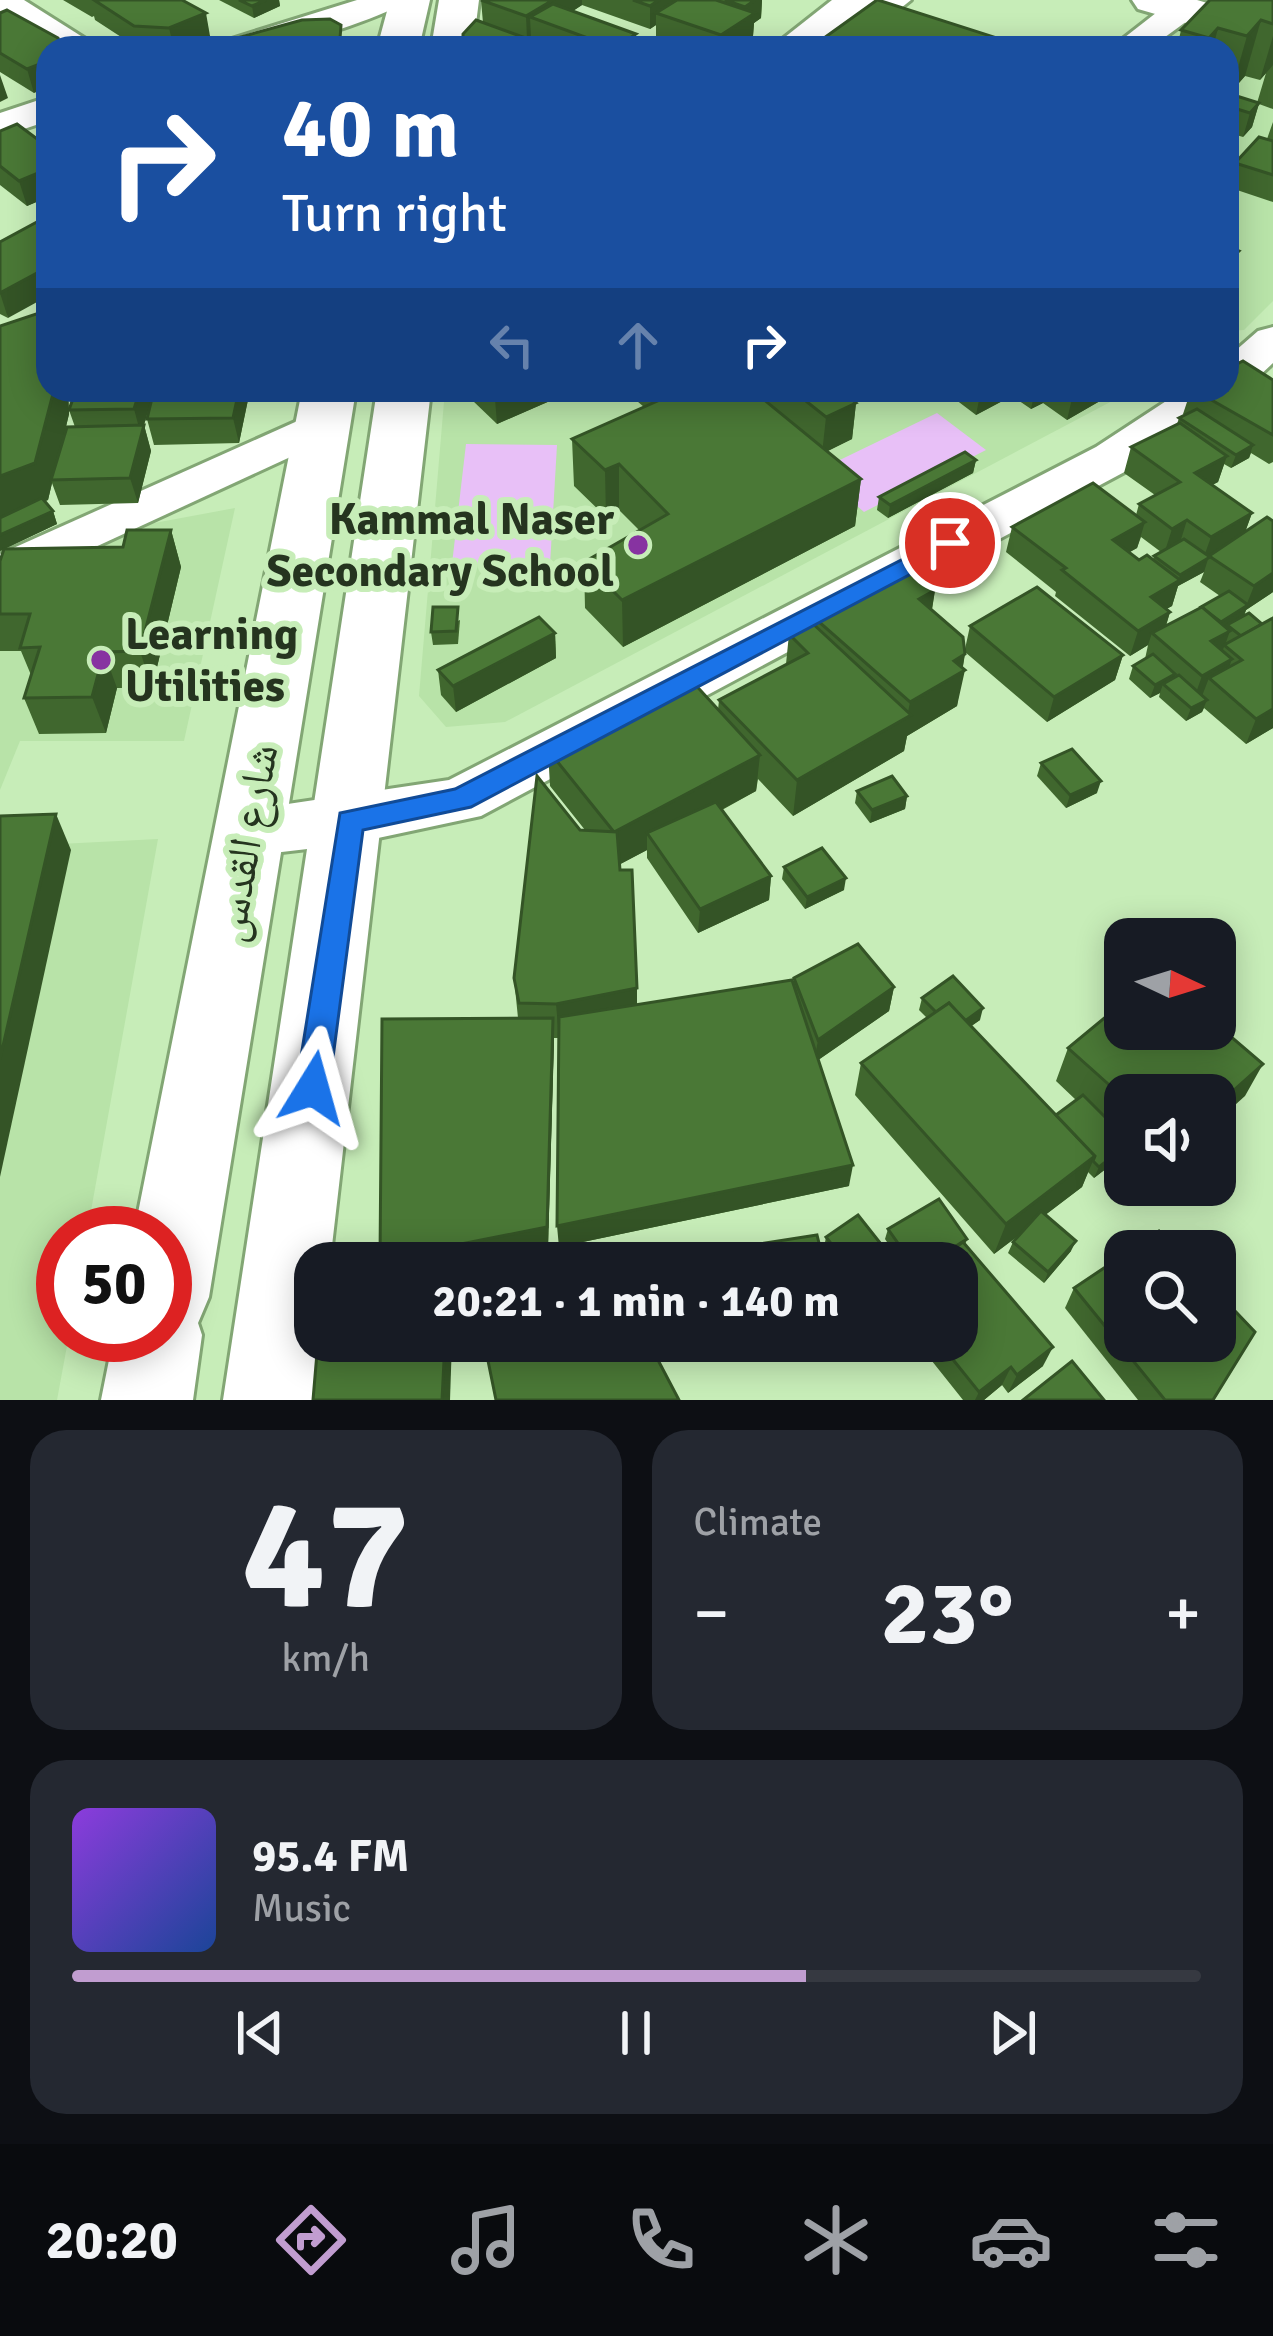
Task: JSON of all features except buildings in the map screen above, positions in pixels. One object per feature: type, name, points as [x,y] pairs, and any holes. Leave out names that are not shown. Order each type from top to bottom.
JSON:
[{"type":"main road","points":[[401,36],[410,0]]},
{"type":"main road","points":[[454,36],[459,0]]},
{"type":"main road","points":[[841,36],[891,0]]},
{"type":"main road","points":[[1167,4],[1273,35]]},
{"type":"main road","points":[[269,1400],[402,402]]},
{"type":"main road","name":"شارع القدس","points":[[181,1206],[326,408]]},
{"type":"main road","points":[[147,1400],[153,1362]]},
{"type":"street","points":[[0,0],[62,36]]},
{"type":"street","points":[[281,36],[336,21],[386,0]]},
{"type":"street","points":[[804,36],[854,0]]},
{"type":"street","points":[[1139,36],[1167,4]]},
{"type":"street","points":[[0,127],[36,113]]},
{"type":"street","points":[[0,138],[36,127]]},
{"type":"street","points":[[1239,378],[1273,340]]},
{"type":"street","points":[[248,833],[350,821],[461,800],[1113,458],[1202,402]]},
{"type":"street","points":[[0,574],[326,408]]},
{"type":"shaded area","points":[[1191,21],[1273,44],[1273,301],[1244,330],[1239,330],[1239,36],[1165,36]]},
{"type":"shaded area","name":"Kammal Naser Secondary School","points":[[444,402],[1110,402],[505,722],[446,727],[419,696]]},
{"type":"shaded area","points":[[937,413],[986,450],[864,512],[817,471]]},
{"type":"shaded area","points":[[466,444],[557,445],[550,565],[452,564]]},
{"type":"shaded area","name":"Learning Utilities","points":[[235,508],[184,741],[20,741],[0,790],[0,579],[122,529]]},
{"type":"shaded area","points":[[158,839],[92,1206],[36,1206],[36,1362],[64,1362],[57,1400],[0,1400],[0,847]]},
{"type":"place","name":"Kammal Naser Secondary School","points":[[638,545]]},
{"type":"place","name":"Learning Utilities","points":[[101,660]]},
{"type":"route","points":[[313,1088],[350,821],[461,800],[950,543]]}]
